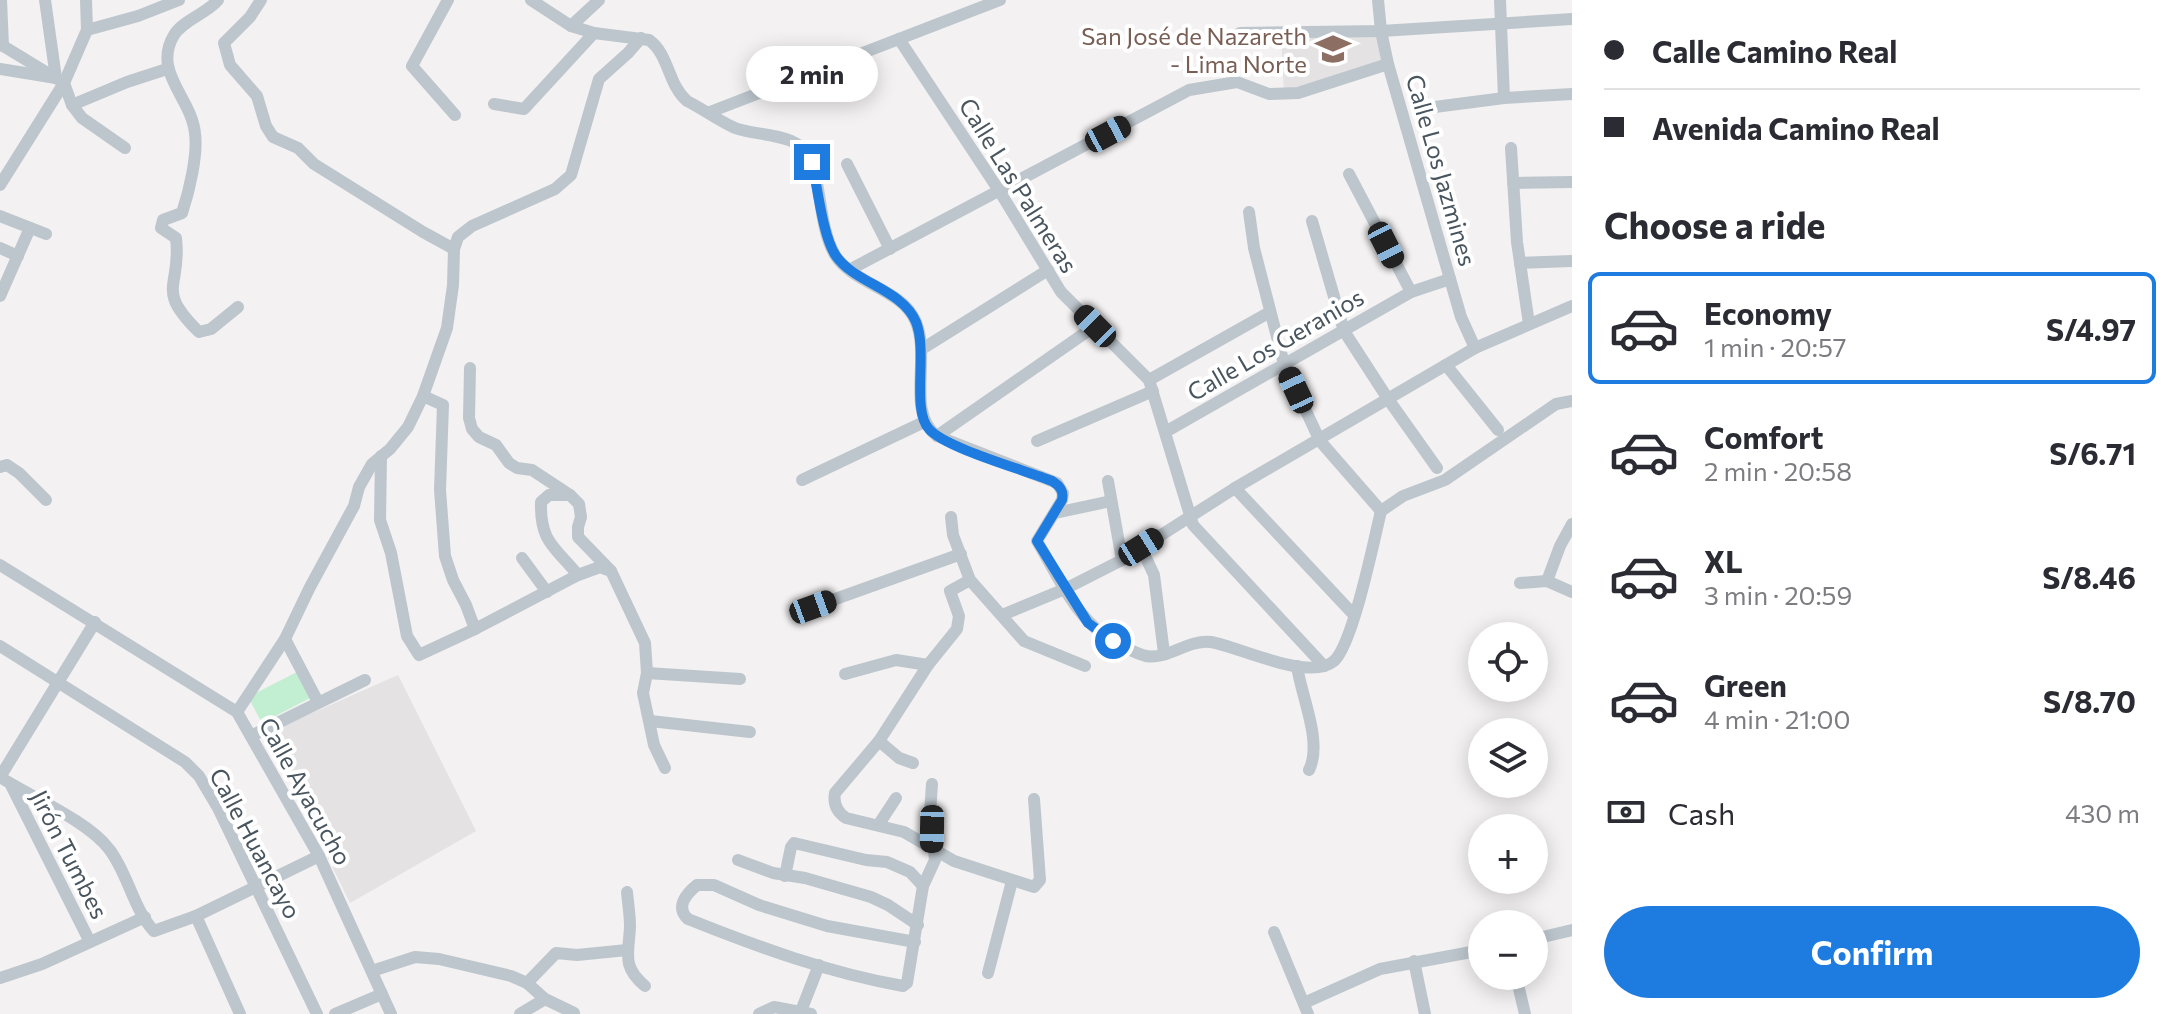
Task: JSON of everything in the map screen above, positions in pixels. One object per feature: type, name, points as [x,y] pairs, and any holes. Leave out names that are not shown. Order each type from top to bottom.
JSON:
[{"type":"street","points":[[1,0],[1,45],[60,81]]},
{"type":"street","points":[[45,0],[60,81],[72,105],[82,118],[125,148]]},
{"type":"street","points":[[0,185],[87,30],[86,0]]},
{"type":"street","points":[[87,30],[138,16],[179,0]]},
{"type":"street","points":[[218,0],[209,10],[176,31],[168,48],[167,69],[191,111],[196,137],[182,213],[163,220],[161,228],[176,238],[178,259],[171,286],[174,302],[184,317],[199,332],[211,329],[238,307]]},
{"type":"street","points":[[261,0],[250,17],[224,43],[224,52],[230,65],[257,96],[266,126],[273,137],[298,148],[314,164],[454,249]]},
{"type":"street","points":[[448,0],[412,66],[455,115]]},
{"type":"street","points":[[531,0],[571,26],[594,33],[641,38],[655,44],[680,95],[736,128],[785,139],[807,152],[836,256],[905,305],[915,320],[922,349],[920,402],[924,422],[937,436],[1057,483],[1063,493],[1055,513],[1037,541],[1088,623],[1113,641],[1147,656],[1192,642],[1210,642],[1309,668],[1333,662],[1343,650],[1381,511],[1403,496],[1445,480],[1556,404],[1572,401]]},
{"type":"street","points":[[571,26],[599,0]]},
{"type":"street","points":[[710,112],[1000,0]]},
{"type":"street","name":"Calle Los Jazmines","points":[[1378,0],[1388,64],[1461,317],[1475,348]]},
{"type":"street","points":[[1500,0],[1504,98]]},
{"type":"street","points":[[1240,33],[1381,31],[1572,19]]},
{"type":"street","points":[[494,104],[524,109],[594,33]]},
{"type":"street","points":[[237,712],[285,639],[354,506],[359,487],[372,464],[408,427],[423,396],[447,328],[454,249],[458,237],[472,226],[555,189],[571,175],[599,79],[641,38]]},
{"type":"street","name":"Calle Las Palmeras","points":[[899,39],[1000,192],[1061,292],[1151,386],[1191,516]]},
{"type":"street","points":[[851,269],[1189,90],[1237,82],[1269,94],[1298,93],[1388,64]]},
{"type":"street","points":[[0,69],[60,81]]},
{"type":"street","points":[[72,105],[167,69]]},
{"type":"street","points":[[1427,108],[1504,98],[1572,94]]},
{"type":"street","points":[[1511,148],[1520,263],[1529,324]]},
{"type":"street","points":[[847,164],[890,249]]},
{"type":"street","points":[[1349,174],[1411,292]]},
{"type":"street","points":[[1513,183],[1572,182]]},
{"type":"street","points":[[1249,212],[1254,248],[1284,364],[1320,441],[1381,511]]},
{"type":"street","points":[[0,216],[46,234]]},
{"type":"street","points":[[1312,221],[1344,331],[1437,468]]},
{"type":"street","points":[[0,296],[2,281],[18,256],[30,228]]},
{"type":"street","points":[[0,248],[18,256]]},
{"type":"street","points":[[1520,263],[1572,261]]},
{"type":"street","points":[[922,349],[1048,270]]},
{"type":"street","name":"Calle Los Geranios","points":[[1167,431],[1411,292],[1450,279]]},
{"type":"street","points":[[1002,615],[1065,589],[1122,560],[1235,488],[1475,348],[1572,306]]},
{"type":"street","points":[[1037,441],[1151,386],[1270,312]]},
{"type":"street","points":[[937,436],[1095,326]]},
{"type":"street","points":[[1446,365],[1498,430]]},
{"type":"street","points":[[470,368],[469,418],[472,429],[479,437],[496,445],[509,463],[517,468],[532,470],[579,504],[578,537],[611,571],[645,643],[647,673],[643,693],[654,745],[665,768]]},
{"type":"street","points":[[423,396],[443,405],[440,490],[445,556],[475,629]]},
{"type":"street","points":[[802,480],[924,422]]},
{"type":"street","points":[[381,456],[380,520],[391,553],[407,636],[419,655],[578,575],[600,567],[611,571]]},
{"type":"street","points":[[0,467],[7,465],[19,473],[46,500]]},
{"type":"street","points":[[1108,481],[1122,560]]},
{"type":"street","points":[[1235,488],[1354,615]]},
{"type":"street","points":[[570,495],[549,495],[541,502],[541,523],[543,534],[578,575]]},
{"type":"street","points":[[1055,513],[1111,501]]},
{"type":"street","points":[[1191,516],[1193,525],[1324,666]]},
{"type":"street","points":[[951,517],[953,535],[970,580],[1027,644],[1085,666]]},
{"type":"street","points":[[1547,581],[1560,546],[1570,532]]},
{"type":"street","points":[[1141,547],[1154,575],[1164,653]]},
{"type":"street","points":[[813,607],[961,554]]},
{"type":"street","points":[[522,558],[547,592]]},
{"type":"street","name":"Calle Ayacucho","points":[[0,565],[237,712],[319,856],[391,1014]]},
{"type":"street","points":[[970,580],[950,591],[959,616],[958,625],[879,741],[835,793],[836,808],[846,818],[904,832],[954,861],[1034,887],[1040,880],[1034,799]]},
{"type":"street","points":[[1520,583],[1547,581],[1572,592]]},
{"type":"street","points":[[95,622],[6,781],[104,843],[152,929],[156,931],[196,916],[319,856]]},
{"type":"street","points":[[285,639],[318,702]]},
{"type":"street","name":"Calle Huancayo","points":[[0,646],[185,762],[194,771],[218,808],[317,1014]]},
{"type":"street","points":[[845,674],[896,660],[928,665]]},
{"type":"street","points":[[1297,666],[1312,737],[1312,765],[1309,770]]},
{"type":"street","points":[[647,673],[740,679]]},
{"type":"street","points":[[251,736],[365,680]]},
{"type":"street","points":[[650,721],[750,732]]},
{"type":"street","points":[[879,741],[899,758],[913,763]]},
{"type":"street","name":"Jirón Tumbes","points":[[6,781],[90,942]]},
{"type":"street","points":[[915,942],[813,923],[759,905],[714,885],[697,885],[684,899],[681,908],[688,919],[752,945],[903,986],[907,983],[915,942],[918,925],[923,886],[935,860],[932,847],[932,784]]},
{"type":"street","points":[[879,824],[896,798]]},
{"type":"street","points":[[785,876],[794,843],[887,862],[910,872],[923,886]]},
{"type":"street","points":[[738,860],[785,876],[805,878],[871,897],[918,925]]},
{"type":"street","points":[[988,973],[1012,881]]},
{"type":"street","points":[[627,892],[630,969],[645,986]]},
{"type":"street","points":[[196,916],[240,1014]]},
{"type":"street","points":[[0,978],[42,964],[145,917]]},
{"type":"street","points":[[1548,936],[1572,930]]},
{"type":"street","points":[[1274,932],[1306,1009],[1380,969],[1468,952]]},
{"type":"street","points":[[527,983],[556,953],[577,955],[627,950]]},
{"type":"street","points":[[372,971],[415,957],[439,959],[511,976],[527,983],[545,999],[574,1013]]},
{"type":"street","points":[[1414,961],[1425,1014]]},
{"type":"street","points":[[759,1014],[774,1007],[806,1013],[819,965]]},
{"type":"street","points":[[1519,990],[1525,1014]]},
{"type":"street","points":[[335,1014],[382,994]]},
{"type":"street","points":[[520,1014],[545,999]]},
{"type":"shaded area","name":"San José de Nazareth - Lima Norte","points":[[1381,31],[1388,64],[1284,94],[1281,34]]},
{"type":"shaded area","points":[[398,675],[476,831],[350,903],[267,733]]},
{"type":"green space","points":[[297,672],[310,698],[262,723],[248,697]]},
{"type":"place","name":"San José de Nazareth - Lima Norte","points":[[1333,49]]},
{"type":"route","points":[[812,162],[825,224],[836,256],[905,305],[915,320],[922,349],[920,402],[924,422],[937,436],[1052,481],[1060,487],[1062,500],[1037,541],[1088,623],[1113,641]]}]
